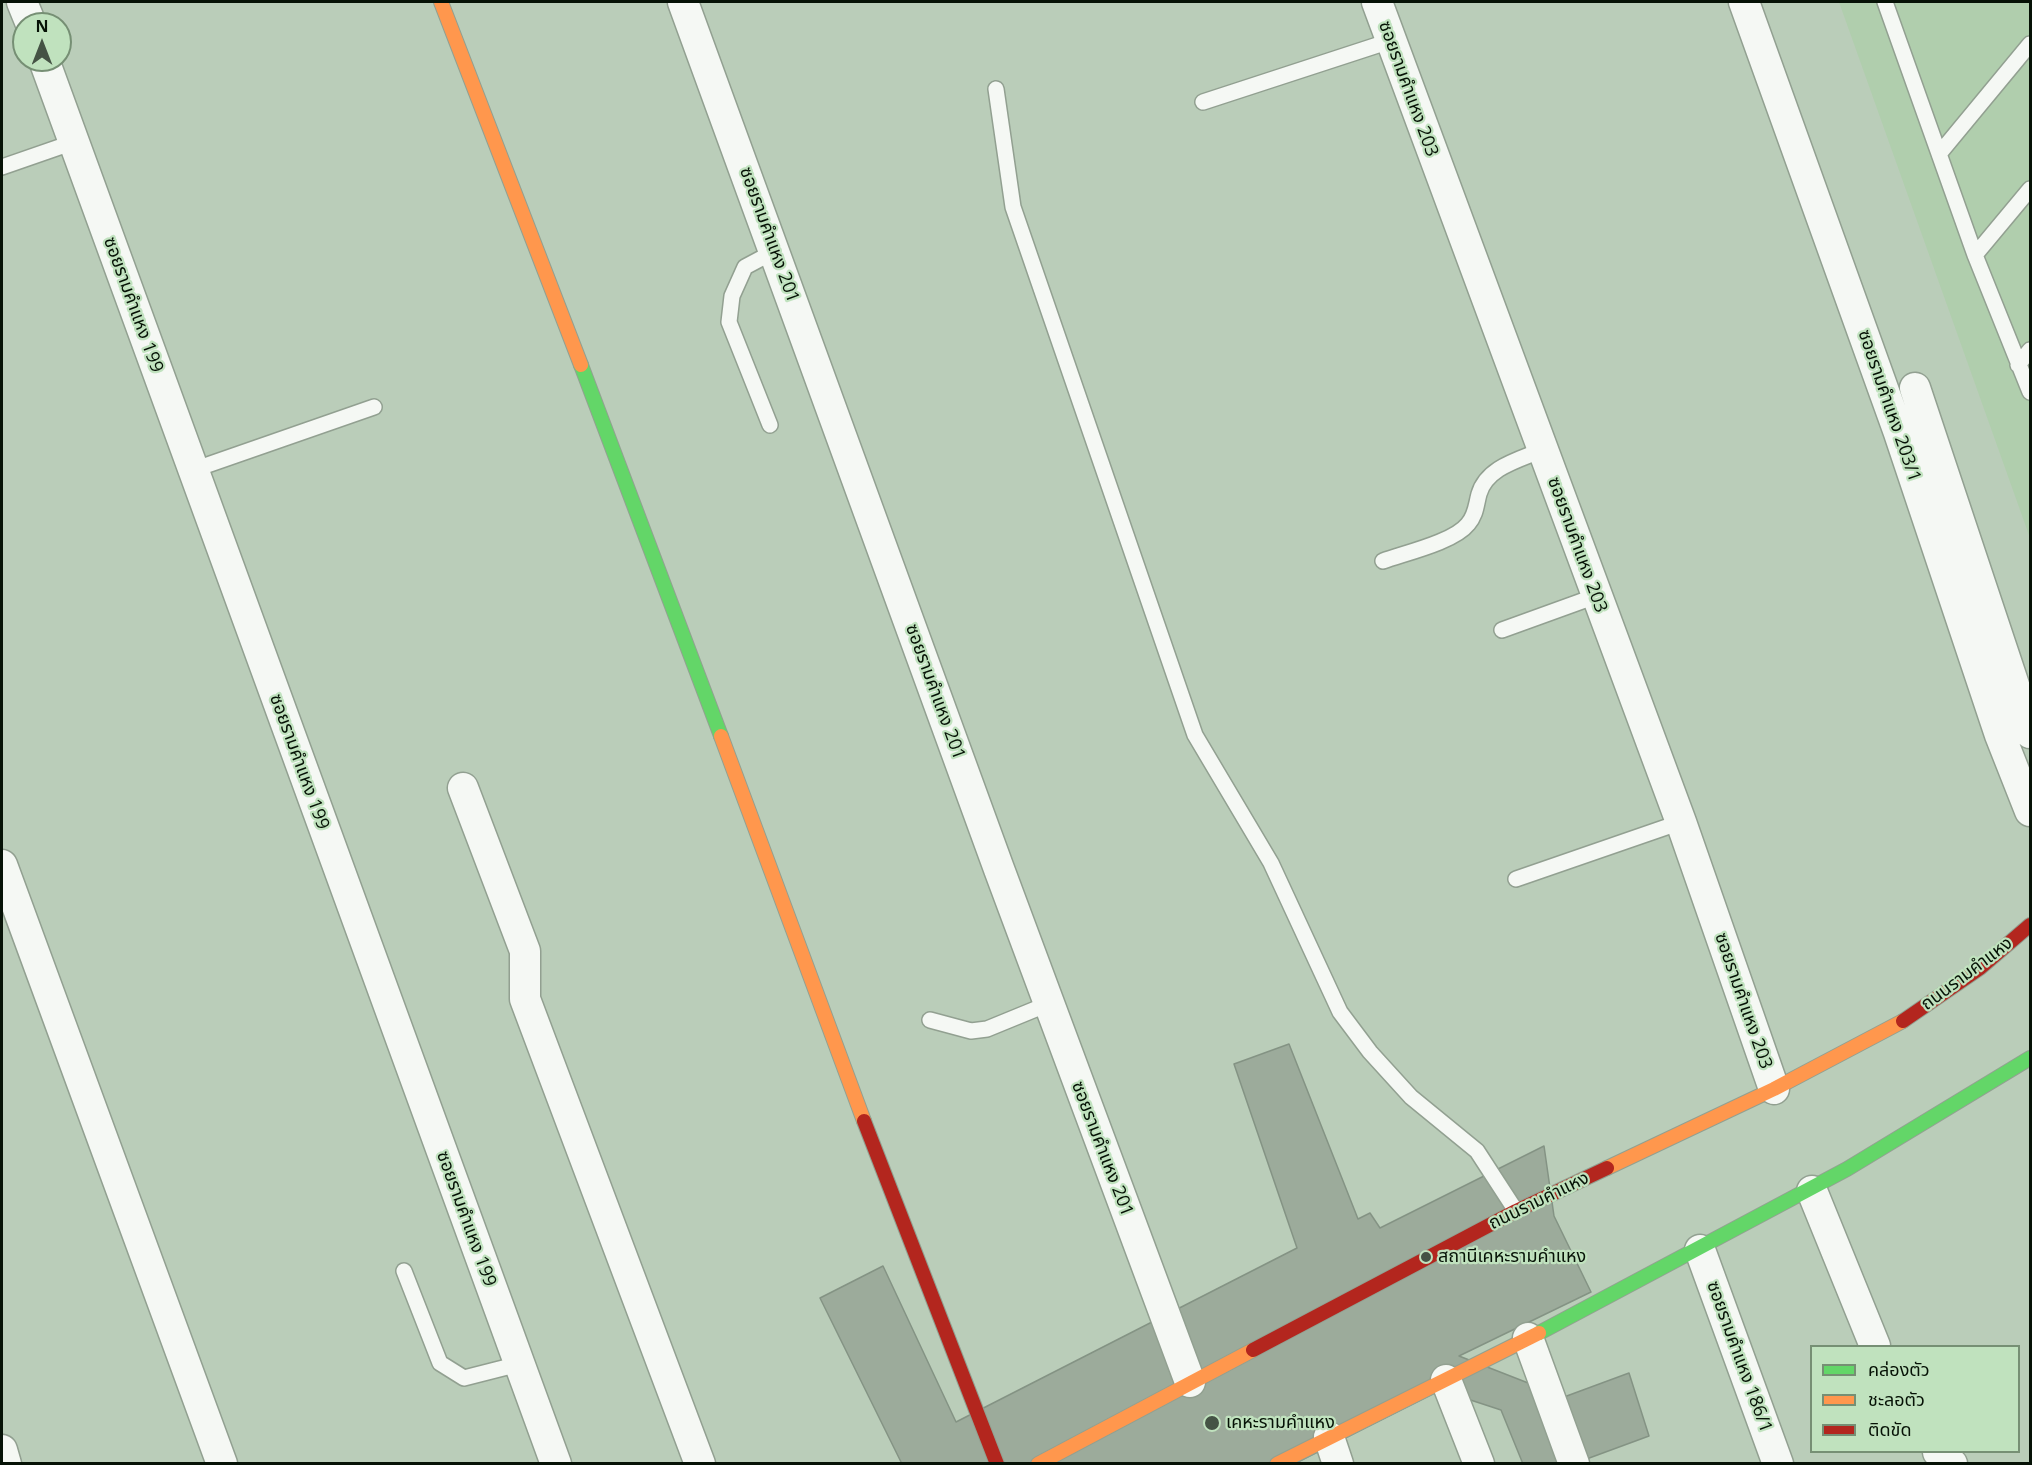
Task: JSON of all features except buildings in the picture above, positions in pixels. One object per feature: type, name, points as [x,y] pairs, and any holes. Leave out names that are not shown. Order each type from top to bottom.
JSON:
[{"type":"main road","points":[[441,2],[659,567],[815,993],[997,1464]]},
{"type":"main road","name":"ถนนรามคำแหง","points":[[1038,1464],[1516,1211],[1774,1089],[1895,1026],[1980,968],[2031,925]]},
{"type":"main road","points":[[1277,1464],[1334,1450],[1446,1380],[1812,1191],[2031,1058]]},
{"type":"street","name":"ซอยรามคำแหง 201","points":[[684,2],[1048,1004],[1190,1382]]},
{"type":"street","name":"ซอยรามคำแหง 203","points":[[1377,2],[1681,822],[1774,1089]]},
{"type":"street","name":"ซอยรามคำแหง 203/1","points":[[1744,2],[1895,422],[2019,731]]},
{"type":"street","name":"ซอยรามคำแหง 199","points":[[48,72],[556,1464]]},
{"type":"street","name":"ซอยรามคำแหง 203/1","points":[[1914,388],[2019,731],[2031,811]]},
{"type":"street","points":[[463,788],[525,951],[525,999],[699,1464]]},
{"type":"street","points":[[2,865],[222,1464]]},
{"type":"street","points":[[1812,1191],[1874,1345]]},
{"type":"street","name":"ซอยรามคำแหง 186/1","points":[[1700,1250],[1778,1464]]},
{"type":"street","points":[[1528,1338],[1574,1464]]},
{"type":"street","points":[[1446,1380],[1479,1464]]},
{"type":"street","points":[[2,1450],[6,1464]]},
{"type":"street","points":[[1939,1453],[1952,1464]]},
{"type":"lane","points":[[1885,2],[1975,255],[2018,365],[2031,392]]},
{"type":"lane","points":[[1203,102],[1390,41]]},
{"type":"lane","points":[[1939,154],[2031,44]]},
{"type":"lane","points":[[996,89],[1013,207],[1195,735],[1271,863],[1340,1012],[1370,1052],[1411,1097],[1477,1151],[1516,1211]]},
{"type":"lane","points":[[2,167],[74,142]]},
{"type":"lane","points":[[1975,255],[2031,189]]},
{"type":"lane","points":[[770,424],[729,322],[732,296],[745,267],[775,251]]},
{"type":"lane","points":[[2018,365],[2031,350]]},
{"type":"lane","points":[[193,470],[374,407]]},
{"type":"lane","points":[[1383,561],[1454,535],[1468,526],[1475,514],[1480,492],[1487,479],[1502,466],[1542,450]]},
{"type":"lane","points":[[1502,630],[1596,596]]},
{"type":"lane","points":[[1516,879],[1681,822]]},
{"type":"lane","points":[[930,1020],[971,1031],[987,1029],[1048,1004]]},
{"type":"lane","points":[[404,1271],[440,1364],[464,1378],[519,1364]]},
{"type":"shaded area","points":[[1839,2],[2030,2],[2030,538]]},
{"type":"traffic: fast","points":[[581,365],[721,736]]},
{"type":"traffic: fast","points":[[1539,1333],[1847,1169],[2030,1058]]},
{"type":"traffic: slow","points":[[441,2],[581,365]]},
{"type":"traffic: slow","points":[[721,736],[864,1121]]},
{"type":"traffic: slow","points":[[1607,1168],[1774,1089],[1903,1021]]},
{"type":"traffic: slow","points":[[1277,1464],[1539,1333]]},
{"type":"traffic: slow","points":[[1038,1464],[1253,1350]]},
{"type":"traffic: jam","points":[[1903,1021],[1980,968],[2030,925]]},
{"type":"traffic: jam","points":[[864,1121],[997,1464]]},
{"type":"traffic: jam","points":[[1253,1350],[1516,1211],[1607,1168]]},
{"type":"place","name":"สถานีเคหะรามคำแหง","points":[[1426,1257]]},
{"type":"place","name":"เคหะรามคำแหง","points":[[1212,1423]]}]
